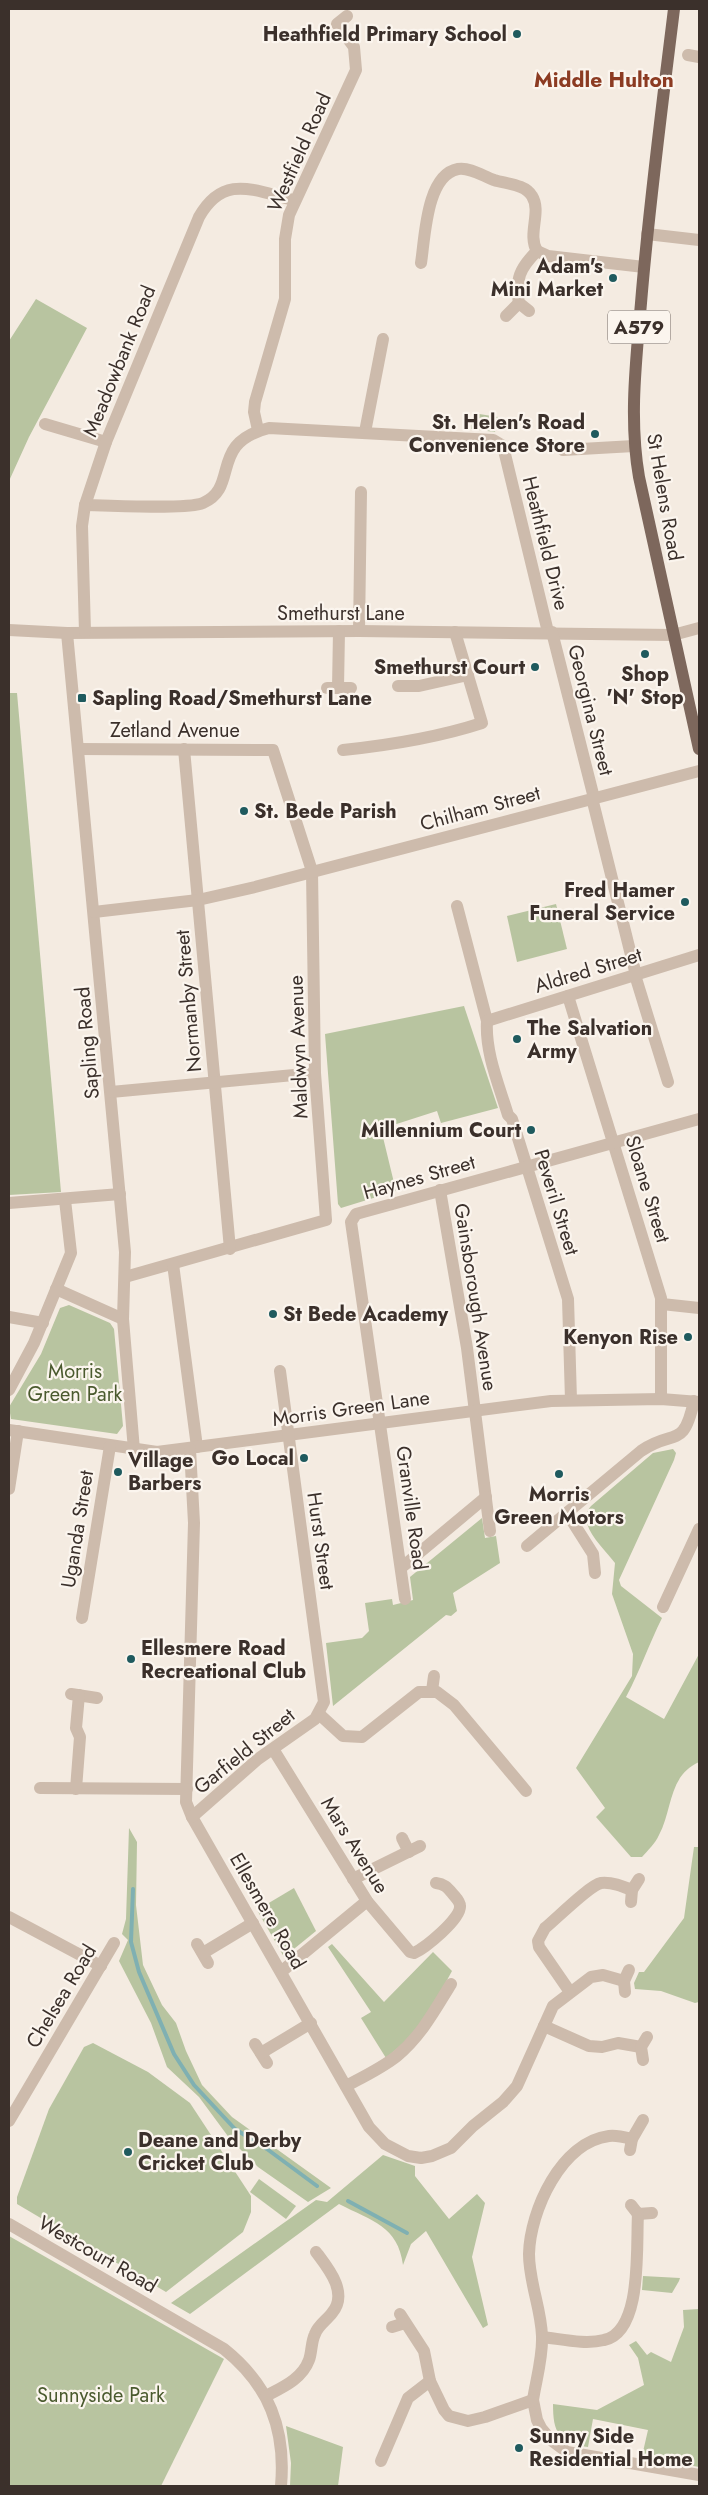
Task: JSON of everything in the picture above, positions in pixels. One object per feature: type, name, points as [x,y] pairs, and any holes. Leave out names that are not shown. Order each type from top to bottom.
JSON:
[{"type":"main road","name":"St Helens Road","points":[[674,9],[647,234],[634,394],[634,446],[673,635],[699,749]]},
{"type":"street","name":"Westfield Road","points":[[258,430],[254,412],[255,402],[285,299],[285,239],[289,215],[294,200],[356,70],[357,62],[354,47],[337,24],[347,16]]},
{"type":"street","points":[[421,263],[430,202],[444,177],[457,169],[472,170],[530,193],[535,205],[532,240],[537,251],[548,256],[644,267]]},
{"type":"street","name":"Meadowbank Road","points":[[85,632],[82,526],[85,505],[106,442],[142,351],[207,202],[226,189],[238,188],[294,200]]},
{"type":"street","points":[[647,234],[699,240]]},
{"type":"street","points":[[506,316],[524,307],[519,275],[523,265],[537,251]]},
{"type":"street","points":[[365,432],[383,339]]},
{"type":"street","points":[[45,424],[106,442]]},
{"type":"street","name":"Heathfield Drive","points":[[258,430],[269,428],[463,437],[493,440],[502,444],[550,632]]},
{"type":"street","points":[[85,505],[187,506],[204,503],[219,490],[228,457],[233,448],[248,435],[258,430]]},
{"type":"street","points":[[563,450],[634,446]]},
{"type":"street","points":[[359,631],[361,492]]},
{"type":"street","name":"Smethurst Lane","points":[[9,630],[67,633],[359,631],[673,635],[699,628]]},
{"type":"street","points":[[339,631],[333,688],[351,688]]},
{"type":"street","points":[[343,750],[397,744],[454,732],[482,723],[455,632]]},
{"type":"street","name":"Georgina Street","points":[[550,632],[636,975],[668,1082]]},
{"type":"street","name":"Sapling Road","points":[[67,633],[120,1194],[125,1277],[123,1319],[134,1450]]},
{"type":"street","points":[[398,686],[423,679],[468,675]]},
{"type":"street","name":"Zetland Avenue","points":[[78,749],[272,750]]},
{"type":"street","name":"Normanby Street","points":[[184,749],[230,1249]]},
{"type":"street","name":"Maldwyn Avenue","points":[[230,1249],[326,1220],[315,1073],[312,871],[272,750]]},
{"type":"street","name":"Chilham Street","points":[[94,912],[198,900],[255,888],[312,871],[699,771]]},
{"type":"street","name":"Peveril Street","points":[[457,906],[487,1021],[486,1040],[568,1299],[571,1400]]},
{"type":"street","name":"Aldred Street","points":[[487,1021],[699,955]]},
{"type":"street","name":"Sloane Street","points":[[568,996],[662,1304],[660,1398]]},
{"type":"street","points":[[111,1092],[315,1073]]},
{"type":"street","name":"Haynes Street","points":[[353,1217],[356,1214],[440,1190],[699,1119]]},
{"type":"street","name":"Gainsborough Avenue","points":[[440,1190],[467,1348],[490,1531]]},
{"type":"street","points":[[9,1203],[65,1200],[120,1194]]},
{"type":"street","points":[[9,1390],[23,1366],[43,1323],[71,1248],[65,1200]]},
{"type":"street","name":"Granville Road","points":[[353,1217],[351,1222],[405,1599]]},
{"type":"street","points":[[125,1277],[230,1249]]},
{"type":"street","name":"Ellesmere Road","points":[[172,1264],[194,1448],[194,1523],[186,1802],[192,1817],[369,2127],[385,2144],[408,2156],[421,2158],[444,2152],[511,2095],[524,2074],[553,2006],[570,1992],[597,1975],[626,1981]]},
{"type":"street","points":[[56,1289],[123,1319]]},
{"type":"street","points":[[662,1304],[699,1308]]},
{"type":"street","points":[[9,1317],[43,1323]]},
{"type":"street","name":"Hurst Street","points":[[280,1371],[324,1702],[319,1714]]},
{"type":"street","name":"Morris Green Lane","points":[[13,1431],[157,1452],[474,1410],[571,1400],[660,1398],[697,1401]]},
{"type":"street","points":[[527,1546],[647,1447],[680,1435],[690,1421],[697,1401]]},
{"type":"street","points":[[9,1489],[13,1431]]},
{"type":"street","name":"Uganda Street","points":[[82,1618],[110,1446]]},
{"type":"street","points":[[401,1568],[486,1497]]},
{"type":"street","points":[[567,1513],[593,1554],[595,1573]]},
{"type":"street","points":[[662,1607],[699,1529]]},
{"type":"street","points":[[432,1691],[434,1676]]},
{"type":"street","points":[[319,1714],[343,1736],[362,1737],[411,1697],[419,1692],[432,1691],[446,1697],[454,1705],[508,1778],[526,1791]]},
{"type":"street","points":[[76,1789],[80,1737],[76,1728],[75,1695],[97,1698]]},
{"type":"street","name":"Garfield Street","points":[[192,1817],[273,1749],[319,1714]]},
{"type":"street","name":"Mars Avenue","points":[[273,1749],[367,1902],[408,1951],[414,1953],[454,1920],[460,1910],[458,1900],[447,1887],[436,1883]]},
{"type":"street","points":[[40,1788],[187,1789]]},
{"type":"street","points":[[402,1838],[409,1852]]},
{"type":"street","points":[[353,1879],[420,1846]]},
{"type":"street","points":[[570,1992],[539,1948],[540,1935],[545,1928],[590,1888],[598,1884],[612,1883],[634,1890]]},
{"type":"street","points":[[282,1972],[367,1902]]},
{"type":"street","points":[[9,1917],[101,1966]]},
{"type":"street","points":[[203,1953],[253,1923]]},
{"type":"street","name":"Chelsea Road","points":[[9,2121],[114,1942]]},
{"type":"street","points":[[346,2086],[396,2057],[412,2042],[429,2020],[451,1984]]},
{"type":"street","points":[[261,2053],[311,2023]]},
{"type":"street","points":[[544,2026],[597,2048],[618,2043],[644,2048]]},
{"type":"street","points":[[643,2120],[631,2144],[608,2136],[583,2147],[561,2168],[543,2196],[532,2226],[529,2255],[531,2284],[542,2337],[533,2400],[537,2420],[551,2440],[560,2448],[574,2454],[699,2475]]},
{"type":"street","points":[[542,2337],[596,2342],[615,2336],[623,2328],[632,2308],[634,2209],[652,2213]]},
{"type":"street","name":"Westcourt Road","points":[[9,2224],[169,2316],[234,2357],[253,2377],[266,2396],[276,2423],[281,2444],[281,2486]]},
{"type":"street","points":[[266,2396],[293,2381],[305,2370],[317,2330],[335,2310],[338,2294],[333,2266],[316,2252]]},
{"type":"street","points":[[392,2327],[403,2318],[424,2351],[430,2381],[444,2410],[458,2420],[485,2418],[533,2400]]},
{"type":"street","points":[[381,2461],[394,2442],[408,2398],[430,2381]]},
{"type":"green space","points":[[36,299],[87,328],[29,437],[9,481],[9,341]]},
{"type":"green space","points":[[473,413],[498,417],[495,432],[471,429]]},
{"type":"green space","points":[[9,693],[17,693],[61,1192],[9,1195]]},
{"type":"green space","points":[[556,904],[567,949],[517,962],[507,916]]},
{"type":"green space","points":[[464,1006],[498,1108],[441,1123],[437,1111],[381,1129],[396,1191],[341,1208],[338,1204],[325,1034]]},
{"type":"green space","name":"Morris Green Park","points":[[69,1305],[110,1323],[114,1329],[123,1426],[117,1434],[11,1419],[9,1407],[41,1354],[60,1308]]},
{"type":"green space","points":[[673,1449],[676,1453],[674,1460],[619,1580],[621,1586],[662,1618],[626,1697],[664,1719],[699,1654],[699,1762],[689,1768],[676,1784],[656,1841],[642,1857],[631,1857],[596,1817],[605,1808],[576,1768],[632,1676],[633,1654],[612,1594],[615,1563],[593,1536],[586,1520],[591,1506],[653,1453]]},
{"type":"green space","points":[[482,1518],[485,1538],[496,1536],[500,1563],[453,1593],[457,1611],[451,1616],[446,1615],[333,1706],[326,1643],[362,1638],[369,1631],[365,1603],[392,1599],[393,1605],[413,1600],[410,1577]]},
{"type":"green space","points":[[129,1828],[137,1842],[136,1905],[143,1965],[162,2005],[176,2023],[186,2051],[202,2085],[232,2117],[331,2188],[308,2202],[258,2167],[230,2139],[199,2097],[167,2067],[151,2023],[119,1961],[128,1940],[122,1934],[126,1919]]},
{"type":"green space","points":[[694,1847],[699,1847],[699,2002],[695,2003],[661,1991],[635,1989],[634,1983],[639,1972],[644,1972],[684,1918]]},
{"type":"green space","points":[[294,1888],[316,1931],[284,1957],[257,1910]]},
{"type":"green space","points":[[332,1944],[384,2002],[433,1952],[452,1971],[420,2029],[386,2058],[361,2018],[371,2012],[328,1947]]},
{"type":"green space","name":"Deane and Derby Cricket Club","points":[[93,2043],[148,2072],[190,2103],[251,2196],[251,2212],[243,2232],[166,2292],[17,2204],[17,2197],[49,2109],[84,2047]]},
{"type":"green space","points":[[383,2155],[415,2166],[415,2176],[449,2219],[477,2194],[485,2203],[472,2257],[488,2325],[483,2328],[426,2231],[411,2244],[403,2265],[396,2241],[382,2226],[339,2204],[190,2314],[171,2303],[316,2200],[327,2202]]},
{"type":"green space","points":[[259,2179],[296,2206],[286,2219],[250,2192]]},
{"type":"green space","name":"Sunnyside Park","points":[[9,2236],[224,2359],[161,2486],[9,2486]]},
{"type":"green space","points":[[643,2276],[680,2278],[672,2293],[642,2290]]},
{"type":"green space","points":[[699,2309],[699,2467],[642,2456],[648,2430],[593,2419],[588,2447],[570,2443],[559,2434],[554,2422],[553,2404],[597,2410],[644,2385],[638,2358],[629,2345],[636,2341],[647,2355],[651,2352],[671,2362],[684,2327],[683,2310]]},
{"type":"green space","points":[[286,2426],[343,2447],[338,2486],[290,2486],[291,2463]]},
{"type":"waterway","points":[[133,1889],[131,1942],[139,1972],[174,2054],[194,2085],[235,2129],[267,2149],[317,2186]]},
{"type":"waterway","points":[[348,2201],[407,2233]]},
{"type":"place","name":"Heathfield Primary School","points":[[517,34]]},
{"type":"place","name":"Adam's Mini Market","points":[[613,278]]},
{"type":"place","name":"St. Helen's Road Convenience Store","points":[[595,434]]},
{"type":"place","name":"Shop 'N' Stop","points":[[645,654]]},
{"type":"place","name":"Smethurst Court","points":[[535,667]]},
{"type":"place","name":"Sapling Road/Smethurst Lane","points":[[82,698]]},
{"type":"place","name":"St. Bede Parish","points":[[244,811]]},
{"type":"place","name":"Fred Hamer Funeral Service","points":[[685,902]]},
{"type":"place","name":"The Salvation Army","points":[[517,1039]]},
{"type":"place","name":"Millennium Court","points":[[531,1130]]},
{"type":"place","name":"St Bede Academy","points":[[273,1314]]},
{"type":"place","name":"Kenyon Rise","points":[[688,1337]]},
{"type":"place","name":"Go Local","points":[[304,1458]]},
{"type":"place","name":"Village Barbers","points":[[118,1472]]},
{"type":"place","name":"Morris Green Motors","points":[[559,1474]]},
{"type":"place","name":"Ellesmere Road Recreational Club","points":[[131,1659]]},
{"type":"place","name":"Deane and Derby Cricket Club","points":[[128,2152]]},
{"type":"place","name":"Sunny Side Residential Home","points":[[519,2448]]},
{"type":"district","name":"Middle Hulton","points":[[604,80]]}]
